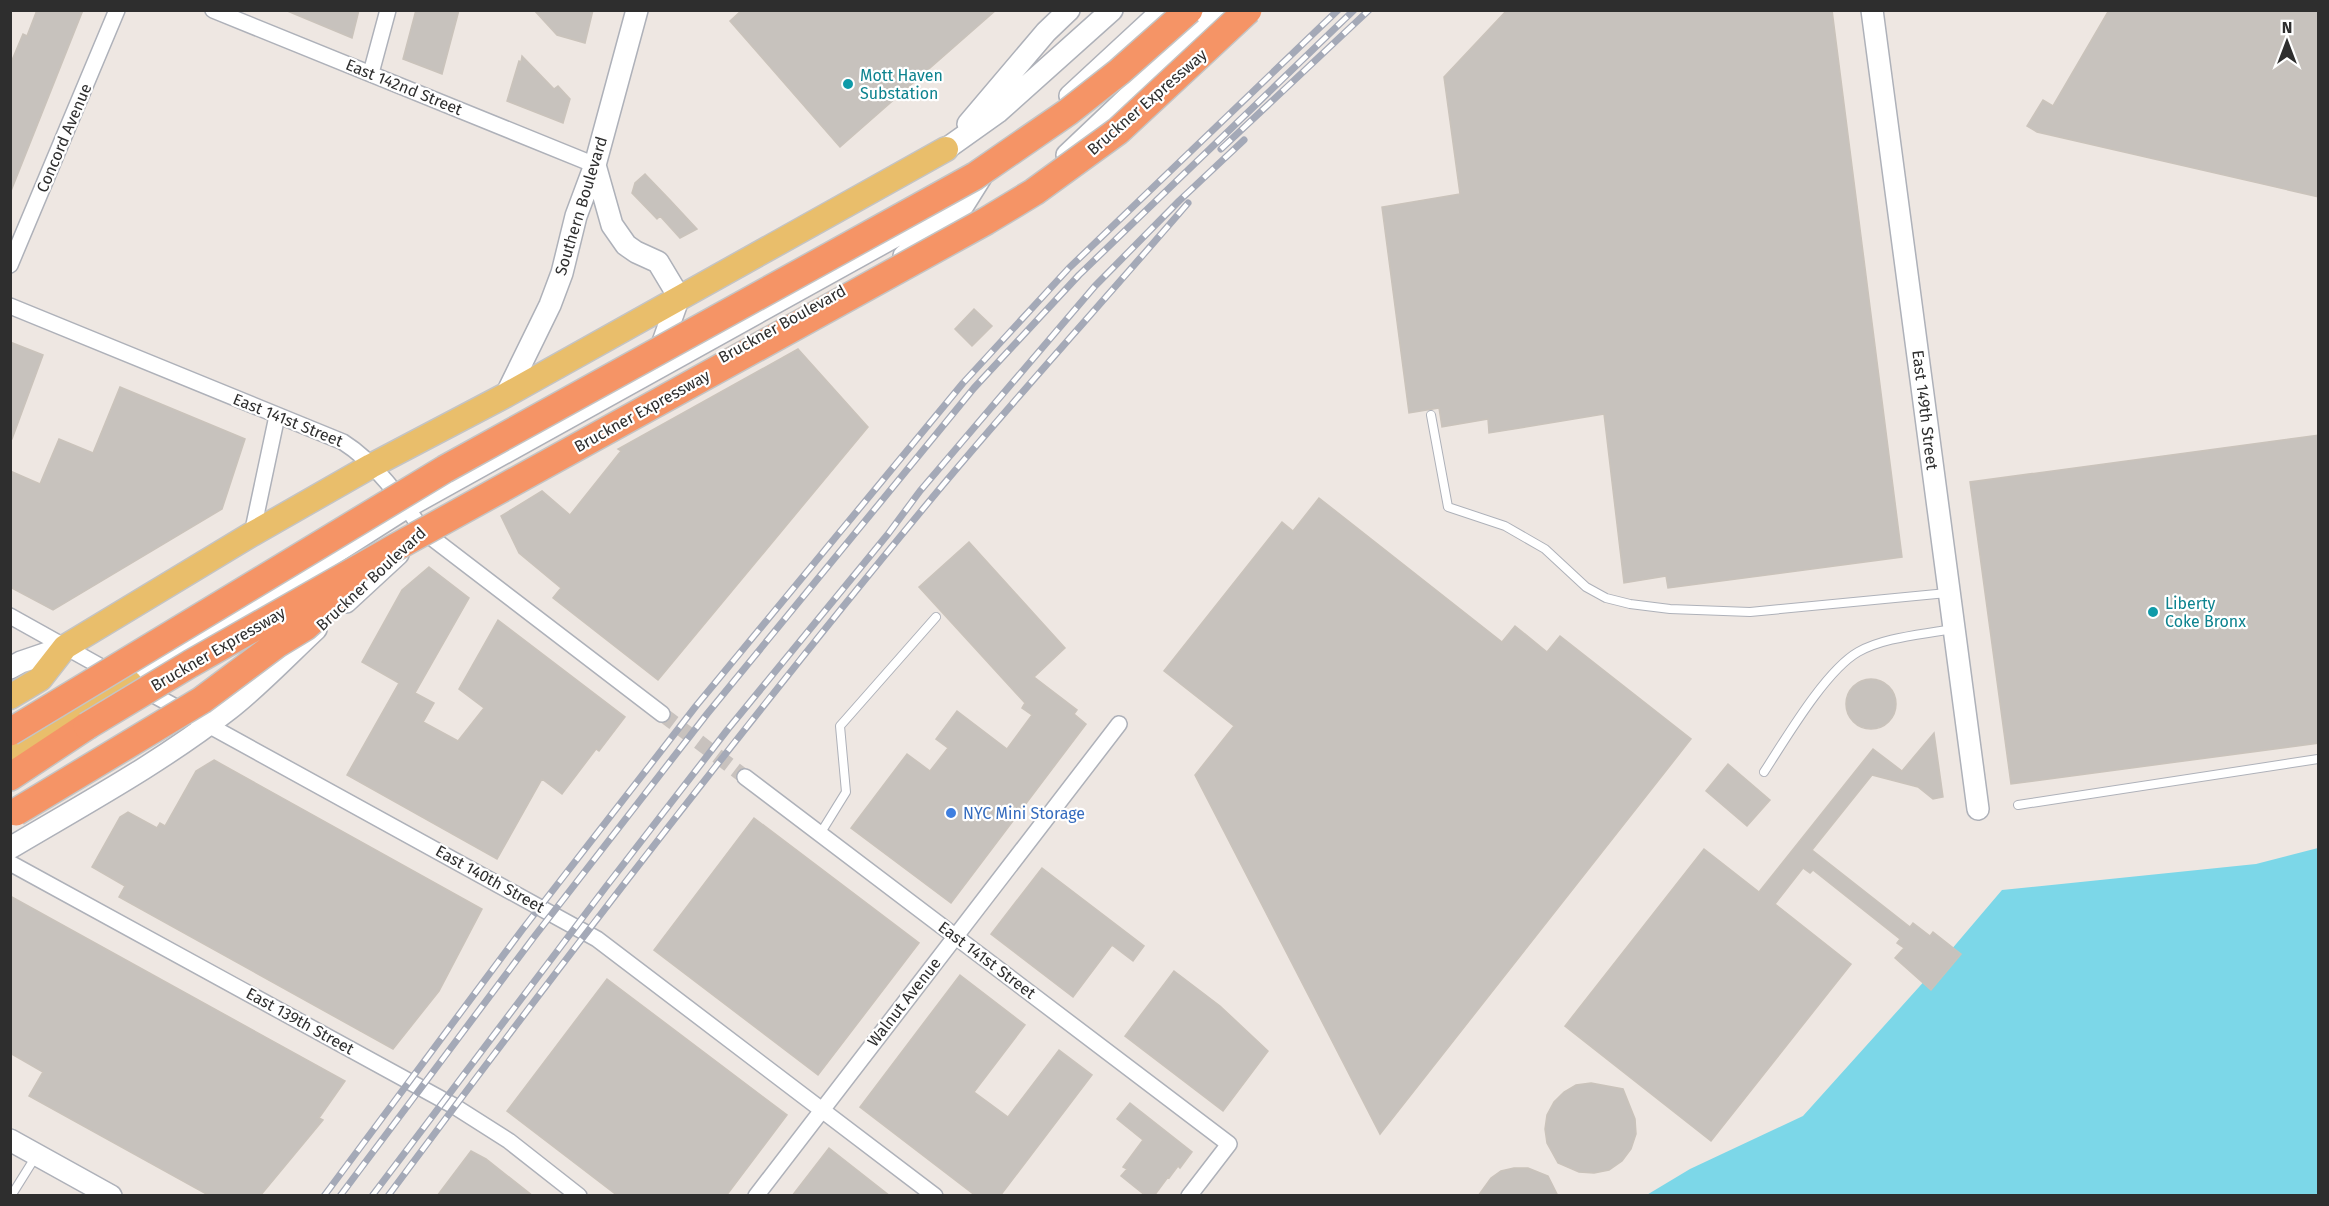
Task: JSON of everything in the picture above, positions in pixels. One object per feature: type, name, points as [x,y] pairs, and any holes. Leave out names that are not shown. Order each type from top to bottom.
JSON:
[{"type":"highway","points":[[10,732],[445,469],[975,176],[1068,112],[1119,72],[1189,10]]},
{"type":"highway","name":"Bruckner Expressway","points":[[10,777],[87,726],[190,664],[396,547],[986,221],[1034,192],[1118,131],[1248,10]]},
{"type":"highway","points":[[13,814],[226,684],[277,644],[305,627],[396,547]]},
{"type":"highway","points":[[10,767],[87,726]]},
{"type":"main road","name":"Southern Boulevard","points":[[506,395],[556,291],[576,216],[595,165],[637,10]]},
{"type":"main road","points":[[946,149],[1046,32],[1069,10]]},
{"type":"main road","points":[[10,668],[64,647],[370,466],[506,395],[946,149],[998,112],[1112,10]]},
{"type":"main road","name":"Bruckner Boulevard","points":[[10,755],[407,507],[919,223],[964,193],[1163,10]]},
{"type":"main road","name":"Bruckner Boulevard","points":[[10,848],[173,750],[230,709],[423,531],[477,490],[904,257],[1007,198],[1067,154],[1220,10]]},
{"type":"main road","name":"East 149th Street","points":[[1872,10],[1978,809]]},
{"type":"main road","points":[[595,165],[612,225],[627,245],[636,252],[658,262],[679,297]]},
{"type":"main road","points":[[904,257],[959,212],[981,177]]},
{"type":"main road","points":[[653,371],[679,297]]},
{"type":"main road","points":[[10,697],[40,679],[64,647]]},
{"type":"main road","points":[[10,1140],[111,1196]]},
{"type":"street","name":"Concord Avenue","points":[[10,266],[117,10]]},
{"type":"street","name":"East 142nd Street","points":[[213,10],[595,165]]},
{"type":"street","points":[[371,73],[388,10]]},
{"type":"street","name":"East 141st Street","points":[[10,306],[343,442],[370,466],[407,507],[423,531],[662,714]]},
{"type":"street","points":[[252,534],[277,416]]},
{"type":"street","name":"East 140th Street","points":[[10,616],[597,939],[935,1196]]},
{"type":"street","name":"Walnut Avenue","points":[[756,1196],[1119,724]]},
{"type":"street","name":"East 141st Street","points":[[745,777],[1229,1144],[1189,1196]]},
{"type":"street","name":"East 139th Street","points":[[10,863],[454,1106],[509,1141],[579,1196]]},
{"type":"lane","points":[[1431,415],[1448,507],[1505,526],[1545,549],[1586,587],[1606,598],[1630,604],[1670,609],[1749,612],[1949,593]]},
{"type":"lane","points":[[820,834],[846,792],[840,726],[936,617]]},
{"type":"lane","points":[[1764,772],[1818,691],[1842,664],[1858,652],[1893,640],[1954,629]]},
{"type":"lane","points":[[2018,804],[2319,759]]},
{"type":"lane","points":[[11,1196],[37,1155]]},
{"type":"water","points":[[2318,848],[2318,1195],[1645,1196],[1690,1169],[1803,1116],[1928,977],[2002,890],[2256,864]]},
{"type":"building","points":[[37,10],[83,10],[11,191],[10,65],[23,34],[27,36]]},
{"type":"building","points":[[285,10],[359,10],[352,38]]},
{"type":"building","points":[[416,10],[459,10],[442,74],[403,59]]},
{"type":"building","points":[[534,10],[593,10],[585,43],[557,35]]},
{"type":"building","name":"Mott Haven Substation","points":[[742,10],[996,10],[840,147],[730,21]]},
{"type":"building","points":[[1507,10],[1832,10],[1902,557],[1668,588],[1666,576],[1624,583],[1604,414],[1489,433],[1488,419],[1442,427],[1439,408],[1409,413],[1382,207],[1460,194],[1444,77]]},
{"type":"building","points":[[2109,10],[2319,10],[2319,197],[2037,132],[2027,126],[2043,100],[2053,106]]},
{"type":"building","points":[[522,56],[554,89],[558,86],[570,99],[563,123],[507,101]]},
{"type":"building","points":[[645,174],[697,229],[680,238],[660,216],[657,219],[632,193],[635,183]]},
{"type":"building","points":[[974,309],[992,326],[972,346],[955,329]]},
{"type":"building","points":[[10,342],[43,355],[12,439],[10,439]]},
{"type":"building","points":[[798,349],[868,427],[658,680],[553,598],[561,588],[519,553],[501,516],[542,491],[570,515],[621,451],[618,449]]},
{"type":"building","points":[[120,387],[245,439],[222,509],[53,610],[10,587],[10,471],[40,484],[59,439],[93,453]]},
{"type":"building","name":"Liberty Coke Bronx","points":[[2319,435],[2319,743],[2011,784],[1970,482]]},
{"type":"building","points":[[1319,498],[1502,642],[1515,626],[1547,652],[1560,636],[1691,739],[1380,1134],[1195,775],[1234,726],[1164,671],[1282,522],[1293,531]]},
{"type":"building","points":[[969,542],[1065,648],[1034,677],[1077,710],[1074,714],[1086,724],[951,903],[851,828],[907,754],[930,771],[948,748],[936,739],[957,711],[1007,749],[1032,715],[1022,708],[1025,703],[919,587]]},
{"type":"building","points":[[429,567],[469,598],[415,693],[434,703],[423,722],[458,741],[484,708],[459,689],[498,620],[625,717],[599,751],[596,749],[562,794],[542,779],[497,859],[347,775],[399,683],[362,662],[402,590]]},
{"type":"building","points":[[1866,679],[1876,679],[1889,686],[1896,699],[1896,709],[1889,722],[1876,729],[1866,729],[1857,725],[1850,718],[1846,709],[1846,699],[1850,690],[1857,683]]},
{"type":"building","points":[[1934,733],[1943,797],[1933,799],[1918,787],[1872,775],[1812,850],[1910,927],[1913,923],[1930,936],[1933,932],[1961,954],[1931,990],[1895,958],[1904,948],[1897,943],[1900,939],[1813,870],[1810,873],[1803,868],[1775,904],[1851,964],[1711,1141],[1565,1026],[1704,849],[1759,892],[1873,749],[1902,771]]},
{"type":"building","points":[[214,760],[482,909],[439,991],[393,1049],[119,897],[125,886],[92,867],[120,817],[128,812],[157,828],[160,823],[165,826],[196,771]]},
{"type":"building","points":[[1728,764],[1770,800],[1747,826],[1706,791]]},
{"type":"building","points":[[754,818],[919,943],[818,1075],[654,950]]},
{"type":"building","points":[[1042,868],[1144,946],[1133,961],[1112,945],[1073,997],[991,934]]},
{"type":"building","points":[[10,896],[345,1081],[319,1118],[323,1120],[260,1196],[210,1196],[29,1096],[43,1072],[10,1053]]},
{"type":"building","points":[[1174,971],[1220,1006],[1268,1051],[1223,1111],[1125,1036]]},
{"type":"building","points":[[960,975],[1025,1025],[974,1092],[1008,1117],[1059,1050],[1092,1075],[1000,1196],[976,1196],[860,1107]]},
{"type":"building","points":[[607,979],[787,1115],[726,1196],[618,1196],[507,1111]]},
{"type":"building","points":[[1591,1083],[1623,1089],[1635,1119],[1636,1134],[1631,1149],[1622,1161],[1609,1170],[1594,1173],[1579,1172],[1558,1163],[1547,1143],[1545,1129],[1547,1115],[1554,1102],[1564,1092],[1576,1085]]},
{"type":"building","points":[[1130,1103],[1192,1152],[1180,1168],[1178,1166],[1168,1177],[1154,1196],[1146,1196],[1121,1176],[1127,1169],[1123,1167],[1143,1140],[1117,1119]]},
{"type":"building","points":[[829,1148],[890,1196],[792,1196]]},
{"type":"building","points":[[471,1151],[486,1159],[533,1196],[437,1196]]},
{"type":"building","points":[[1528,1168],[1548,1176],[1558,1196],[1478,1196],[1491,1178],[1501,1171]]},
{"type":"tunnel","points":[[662,714],[745,777]]},
{"type":"railway","points":[[324,1196],[522,930],[696,706],[963,383],[1069,268],[1338,10]]},
{"type":"railway","points":[[340,1196],[534,937],[707,714],[974,388],[1079,275],[1354,10]]},
{"type":"railway","points":[[1221,149],[1369,10]]},
{"type":"railway","points":[[372,1196],[728,729],[888,534],[920,491],[1095,286],[1179,201],[1244,140]]},
{"type":"railway","points":[[388,1196],[588,931],[862,583],[963,461],[1188,203]]},
{"type":"place","name":"Mott Haven Substation","points":[[848,84]]},
{"type":"place","name":"Liberty Coke Bronx","points":[[2153,612]]},
{"type":"place","name":"NYC Mini Storage","points":[[951,813]]}]
